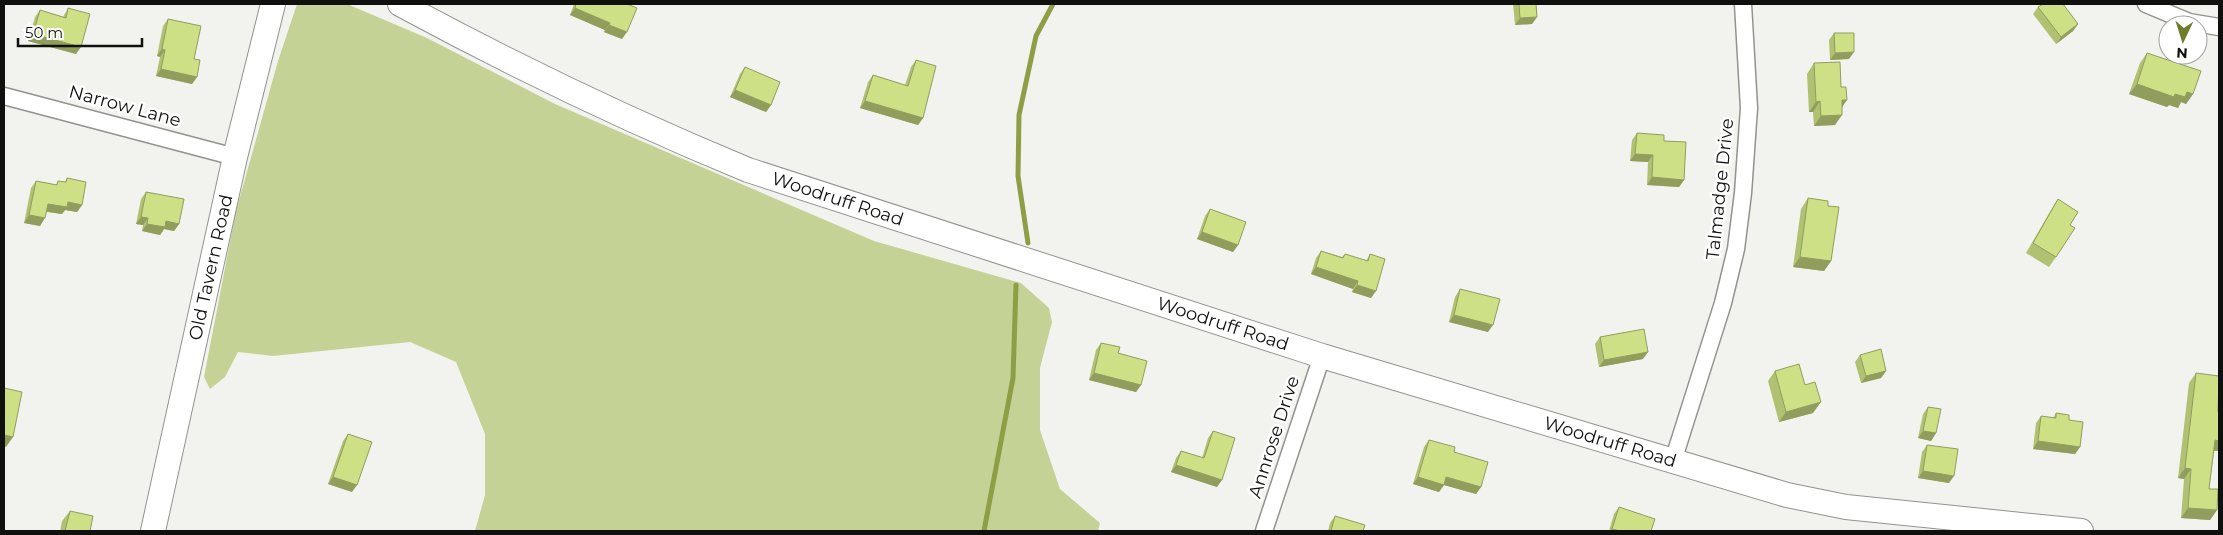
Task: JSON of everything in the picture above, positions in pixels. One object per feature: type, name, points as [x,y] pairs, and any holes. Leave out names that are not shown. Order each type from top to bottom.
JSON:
[{"type":"street","name":"Old Tavern Road","points":[[153,531],[235,157],[273,4]]},
{"type":"street","name":"Woodruff Road","points":[[400,4],[496,56],[656,132],[748,170],[1322,356],[1787,495],[1846,507],[2080,531]]},
{"type":"street","name":"Talmadge Drive","points":[[1673,461],[1723,302],[1736,250],[1743,194],[1748,108],[1743,4]]},
{"type":"street","points":[[2146,4],[2189,22],[2219,27]]},
{"type":"street","name":"Narrow Lane","points":[[4,96],[235,157]]},
{"type":"street","name":"Annrose Drive","points":[[1264,531],[1322,356]]},
{"type":"green space","points":[[297,4],[347,4],[427,38],[555,104],[874,241],[1021,283],[1049,308],[1052,322],[1040,368],[1040,430],[1060,489],[1100,523],[1098,531],[475,531],[485,495],[485,434],[456,362],[410,342],[273,356],[238,352],[225,377],[210,389],[204,377],[236,211],[278,61]]},
{"type":"building","points":[[576,4],[627,4],[637,8],[627,32],[575,8]]},
{"type":"building","points":[[1519,4],[1536,4],[1537,17],[1520,18]]},
{"type":"building","points":[[2043,4],[2063,4],[2078,24],[2061,37],[2038,7]]},
{"type":"building","points":[[68,8],[90,14],[81,47],[33,34],[40,10],[66,18]]},
{"type":"building","points":[[168,19],[201,26],[194,59],[200,60],[197,77],[161,69],[165,50],[162,49]]},
{"type":"building","points":[[1834,33],[1854,33],[1854,52],[1835,53]]},
{"type":"building","points":[[2147,53],[2158,57],[2158,65],[2183,65],[2201,71],[2193,94],[2187,92],[2185,97],[2175,94],[2174,97],[2137,84]]},
{"type":"building","points":[[916,60],[936,66],[923,118],[865,101],[873,75],[908,86]]},
{"type":"building","points":[[1840,62],[1841,87],[1846,87],[1847,100],[1842,100],[1842,115],[1821,116],[1820,101],[1816,102],[1814,63]]},
{"type":"building","points":[[745,67],[780,82],[771,105],[735,90]]},
{"type":"building","points":[[1637,133],[1664,135],[1664,141],[1686,142],[1684,180],[1652,177],[1653,155],[1635,154]]},
{"type":"building","points":[[67,178],[86,182],[82,205],[68,202],[67,207],[48,204],[45,218],[29,215],[36,181],[57,185],[58,181],[66,182]]},
{"type":"building","points":[[146,192],[184,199],[179,224],[166,221],[165,227],[147,224],[148,218],[141,217]]},
{"type":"building","points":[[1808,198],[1828,201],[1828,206],[1839,207],[1831,261],[1800,257]]},
{"type":"building","points":[[2058,199],[2078,212],[2070,225],[2075,228],[2056,257],[2033,243]]},
{"type":"building","points":[[1210,209],[1246,222],[1238,245],[1202,232]]},
{"type":"building","points":[[1321,251],[1343,258],[1345,254],[1368,261],[1370,254],[1385,259],[1376,291],[1357,285],[1358,281],[1316,267]]},
{"type":"building","points":[[1460,289],[1500,299],[1493,325],[1454,315]]},
{"type":"building","points":[[1644,329],[1648,352],[1604,360],[1600,337]]},
{"type":"building","points":[[1101,343],[1120,347],[1118,353],[1147,361],[1141,385],[1094,373]]},
{"type":"building","points":[[1881,349],[1886,371],[1866,376],[1860,355]]},
{"type":"building","points":[[1799,364],[1805,385],[1815,382],[1821,402],[1786,412],[1775,371]]},
{"type":"building","points":[[2196,373],[2219,376],[2219,441],[2215,440],[2209,489],[2218,489],[2217,510],[2188,508],[2191,469],[2185,468]]},
{"type":"building","points":[[4,388],[22,392],[13,437],[4,435]]},
{"type":"building","points":[[1928,407],[1941,409],[1936,433],[1923,431]]},
{"type":"building","points":[[2056,413],[2069,415],[2069,420],[2083,422],[2080,447],[2038,441],[2041,416],[2056,418]]},
{"type":"building","points":[[1213,431],[1235,438],[1222,480],[1176,465],[1181,451],[1204,458]]},
{"type":"building","points":[[348,434],[372,442],[357,485],[333,477]]},
{"type":"building","points":[[1429,440],[1455,447],[1454,452],[1488,462],[1481,487],[1446,477],[1444,485],[1418,477]]},
{"type":"building","points":[[1927,445],[1958,449],[1954,476],[1923,471]]},
{"type":"building","points":[[1619,507],[1655,519],[1651,531],[1620,531],[1612,529]]},
{"type":"building","points":[[70,511],[93,516],[90,531],[65,531]]},
{"type":"building","points":[[1335,516],[1365,525],[1363,531],[1331,531]]},
{"type":"waterway","points":[[1028,243],[1018,176],[1019,115],[1036,36],[1053,4]]},
{"type":"waterway","points":[[984,531],[1013,378],[1016,285]]}]
